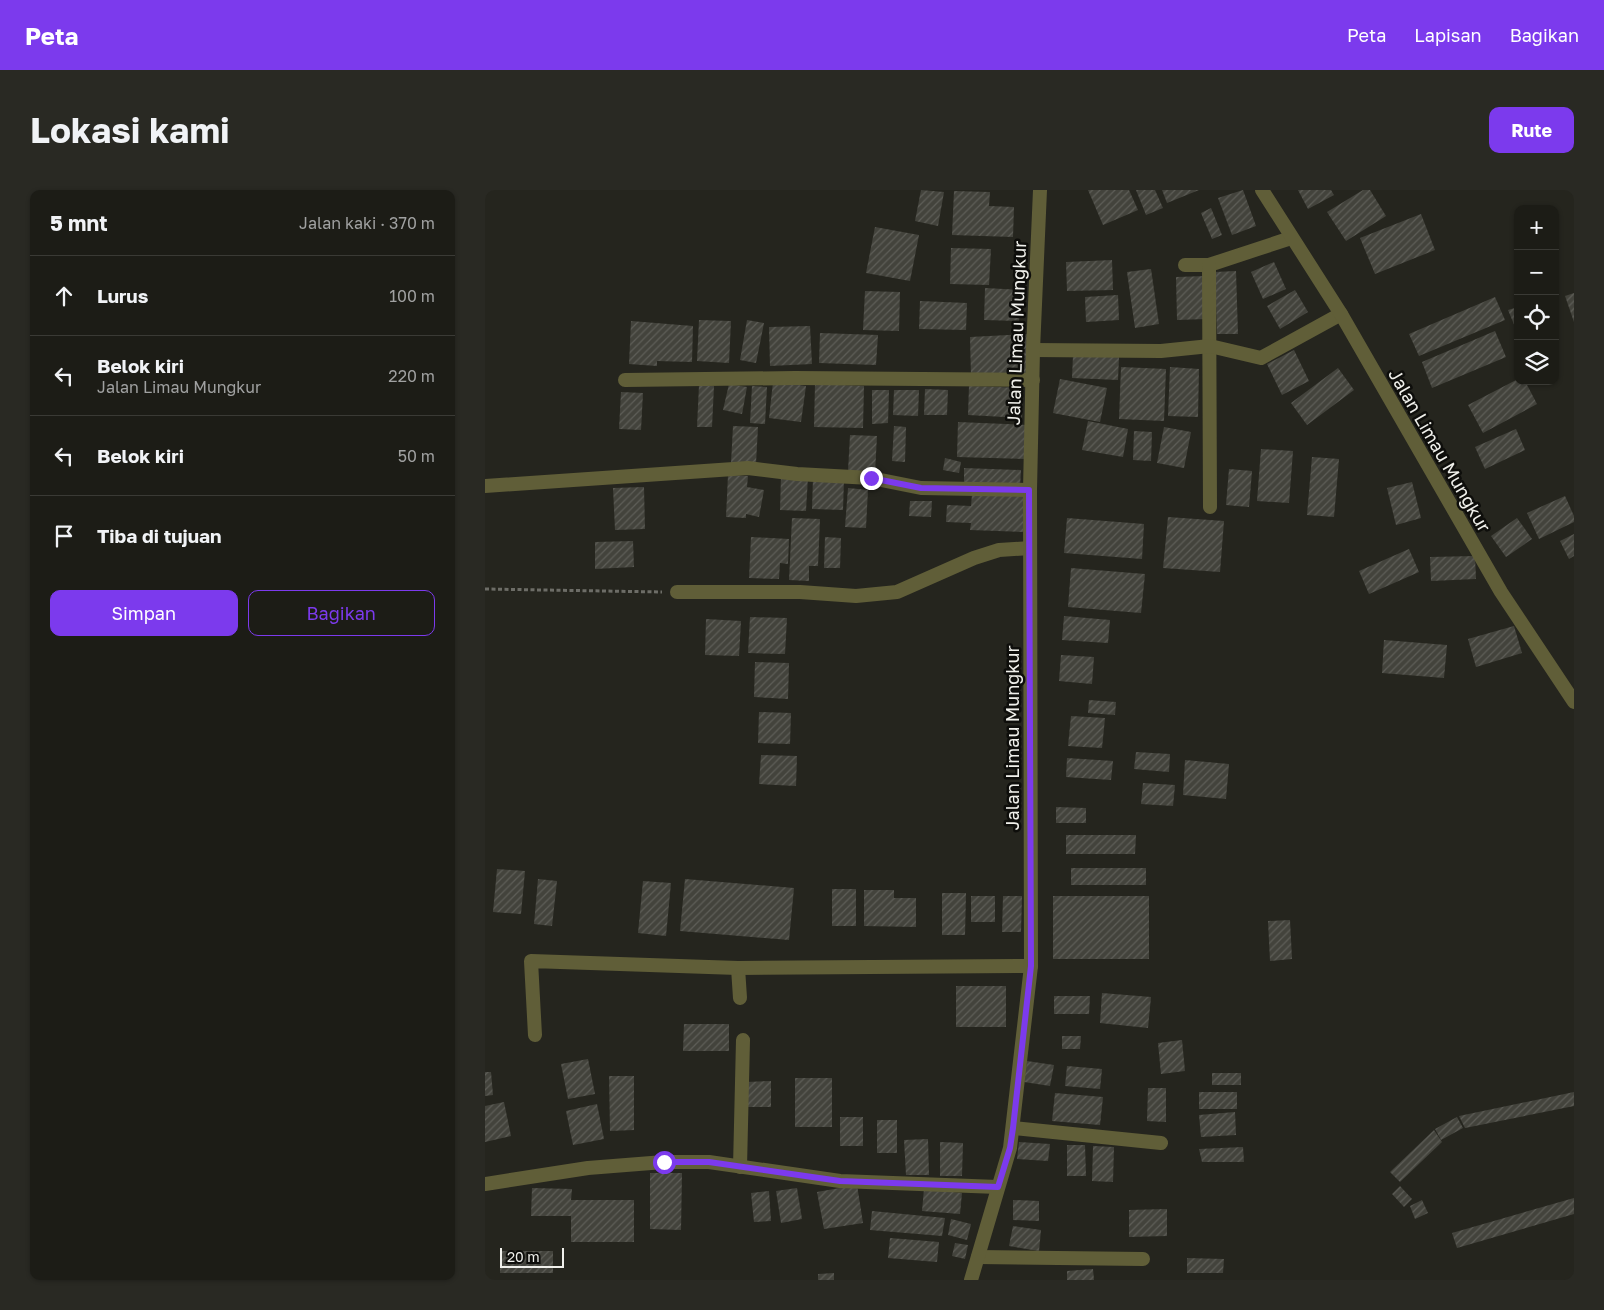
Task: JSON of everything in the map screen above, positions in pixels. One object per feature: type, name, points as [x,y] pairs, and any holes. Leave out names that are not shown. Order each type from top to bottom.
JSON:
[{"type":"street","name":"Jalan Limau Mungkur","points":[[971,1280],[1010,1148],[1031,966],[1029,490],[1040,190]]},
{"type":"street","name":"Jalan Limau Mungkur","points":[[1261,190],[1341,314],[1501,592],[1574,702]]},
{"type":"street","points":[[1185,265],[1209,265],[1291,238]]},
{"type":"street","points":[[1209,265],[1211,506]]},
{"type":"street","points":[[1033,350],[1161,351],[1210,346],[1261,358],[1341,314]]},
{"type":"street","points":[[625,380],[795,378],[1033,380]]},
{"type":"street","points":[[485,486],[748,468],[797,474],[871,478],[921,488],[1029,490]]},
{"type":"street","points":[[677,592],[800,592],[856,596],[897,592],[974,558],[999,550],[1030,548]]},
{"type":"street","points":[[535,1035],[531,962],[738,968],[1031,966]]},
{"type":"street","points":[[738,968],[740,998]]},
{"type":"street","points":[[740,1167],[743,1040]]},
{"type":"street","points":[[1013,1128],[1161,1142]]},
{"type":"street","points":[[485,1184],[588,1168],[664,1162],[709,1162],[840,1181],[998,1187]]},
{"type":"street","points":[[978,1257],[1143,1260]]},
{"type":"path","points":[[485,589],[677,592]]},
{"type":"building","points":[[921,190],[944,192],[938,226],[915,221]]},
{"type":"building","points":[[1088,190],[1129,190],[1138,210],[1103,225]]},
{"type":"building","points":[[1136,190],[1155,190],[1163,208],[1146,215]]},
{"type":"building","points":[[1162,190],[1199,190],[1167,203]]},
{"type":"building","points":[[1243,190],[1256,226],[1232,235],[1218,198]]},
{"type":"building","points":[[1298,190],[1331,190],[1334,195],[1308,209]]},
{"type":"building","points":[[1363,190],[1370,190],[1386,216],[1346,241],[1327,212]]},
{"type":"building","points":[[954,191],[990,192],[989,206],[1014,207],[1013,237],[952,235]]},
{"type":"building","points":[[1211,208],[1222,235],[1212,239],[1201,213]]},
{"type":"building","points":[[1421,214],[1435,250],[1375,274],[1360,238]]},
{"type":"building","points":[[875,227],[919,235],[910,281],[866,273]]},
{"type":"building","points":[[951,248],[991,249],[989,285],[950,284]]},
{"type":"building","points":[[1112,260],[1113,290],[1067,291],[1066,262]]},
{"type":"building","points":[[1274,262],[1286,289],[1263,299],[1251,272]]},
{"type":"building","points":[[1151,269],[1159,324],[1135,328],[1127,272]]},
{"type":"building","points":[[1236,271],[1238,334],[1217,334],[1215,272]]},
{"type":"building","points":[[1206,276],[1207,319],[1177,320],[1176,277]]},
{"type":"building","points":[[985,288],[1021,290],[1019,321],[984,320]]},
{"type":"building","points":[[1295,290],[1308,312],[1280,329],[1267,306]]},
{"type":"building","points":[[865,291],[900,292],[899,331],[863,330]]},
{"type":"building","points":[[1574,293],[1574,322],[1565,296]]},
{"type":"building","points":[[1118,295],[1119,320],[1086,322],[1085,297]]},
{"type":"building","points":[[1495,297],[1505,320],[1419,356],[1409,334]]},
{"type":"building","points":[[920,301],[967,303],[966,330],[919,329]]},
{"type":"building","points":[[1514,308],[1514,324],[1508,310]]},
{"type":"building","points":[[699,320],[731,321],[729,363],[697,361]]},
{"type":"building","points":[[747,320],[764,323],[756,363],[740,360]]},
{"type":"building","points":[[631,321],[693,326],[692,362],[657,361],[657,366],[629,364]]},
{"type":"building","points":[[810,326],[812,364],[770,366],[769,327]]},
{"type":"building","points":[[1495,331],[1506,357],[1432,388],[1422,362]]},
{"type":"building","points":[[820,333],[878,335],[876,365],[819,363]]},
{"type":"building","points":[[1029,334],[1030,374],[971,377],[970,337]]},
{"type":"building","points":[[1294,350],[1309,381],[1282,395],[1267,364]]},
{"type":"building","points":[[1073,355],[1119,357],[1118,380],[1072,378]]},
{"type":"building","points":[[1121,367],[1166,369],[1164,421],[1119,419]]},
{"type":"building","points":[[1170,367],[1199,369],[1198,417],[1168,416]]},
{"type":"building","points":[[1338,368],[1354,390],[1307,425],[1291,403]]},
{"type":"building","points":[[1060,379],[1107,388],[1100,422],[1053,413]]},
{"type":"building","points":[[1514,381],[1514,385],[1527,385],[1537,404],[1483,433],[1468,405]]},
{"type":"building","points":[[773,382],[806,386],[801,422],[769,418]]},
{"type":"building","points":[[729,384],[747,387],[742,414],[723,410]]},
{"type":"building","points":[[815,384],[864,386],[863,428],[814,427]]},
{"type":"building","points":[[699,385],[714,386],[712,427],[697,427]]},
{"type":"building","points":[[752,386],[767,387],[765,424],[750,423]]},
{"type":"building","points":[[969,386],[1023,388],[1022,418],[968,415]]},
{"type":"building","points":[[925,389],[948,390],[947,415],[924,415]]},
{"type":"building","points":[[872,390],[889,390],[888,423],[872,424]]},
{"type":"building","points":[[894,390],[919,390],[918,416],[893,415]]},
{"type":"building","points":[[621,392],[643,393],[641,430],[619,429]]},
{"type":"building","points":[[1088,421],[1128,429],[1123,457],[1082,450]]},
{"type":"building","points":[[958,422],[1027,425],[1026,459],[957,457]]},
{"type":"building","points":[[733,426],[758,427],[756,464],[731,463]]},
{"type":"building","points":[[894,426],[906,427],[905,462],[892,461]]},
{"type":"building","points":[[1164,427],[1191,432],[1184,468],[1157,463]]},
{"type":"building","points":[[1516,429],[1525,450],[1485,469],[1475,447]]},
{"type":"building","points":[[1134,431],[1152,432],[1151,461],[1133,460]]},
{"type":"building","points":[[850,435],[877,436],[875,473],[848,471]]},
{"type":"building","points":[[1261,449],[1293,451],[1289,503],[1257,501]]},
{"type":"building","points":[[1312,457],[1339,459],[1334,517],[1307,515]]},
{"type":"building","points":[[945,458],[961,462],[959,473],[943,470]]},
{"type":"building","points":[[964,468],[1021,470],[1020,487],[964,484]]},
{"type":"building","points":[[1229,469],[1252,471],[1249,507],[1226,505]]},
{"type":"building","points":[[728,475],[748,476],[747,487],[764,490],[759,517],[746,514],[746,518],[726,517]]},
{"type":"building","points":[[781,476],[808,477],[806,511],[780,510]]},
{"type":"building","points":[[813,478],[844,479],[843,510],[812,509]]},
{"type":"building","points":[[1412,482],[1421,518],[1396,525],[1387,488]]},
{"type":"building","points":[[644,487],[645,529],[615,530],[613,488]]},
{"type":"building","points":[[848,488],[868,490],[866,528],[845,527]]},
{"type":"building","points":[[972,494],[1024,496],[1023,532],[970,530],[971,523],[946,522],[947,505],[971,506]]},
{"type":"building","points":[[1565,496],[1574,516],[1574,522],[1539,539],[1527,513]]},
{"type":"building","points":[[910,501],[932,501],[931,517],[909,516]]},
{"type":"building","points":[[1168,517],[1224,521],[1220,572],[1163,568]]},
{"type":"building","points":[[792,518],[820,519],[818,566],[809,566],[809,581],[789,580]]},
{"type":"building","points":[[1067,518],[1144,524],[1142,559],[1064,553]]},
{"type":"building","points":[[1517,518],[1532,539],[1506,557],[1491,536]]},
{"type":"building","points":[[1574,534],[1574,556],[1569,559],[1560,541]]},
{"type":"building","points":[[751,537],[789,539],[788,564],[780,563],[779,579],[749,578]]},
{"type":"building","points":[[825,537],[841,538],[840,568],[824,568]]},
{"type":"building","points":[[633,541],[634,567],[595,569],[595,542]]},
{"type":"building","points":[[1409,549],[1419,572],[1369,594],[1359,571]]},
{"type":"building","points":[[1475,556],[1476,579],[1431,581],[1430,557]]},
{"type":"building","points":[[1071,568],[1145,574],[1141,613],[1068,607]]},
{"type":"building","points":[[1064,616],[1110,620],[1108,643],[1062,640]]},
{"type":"building","points":[[750,617],[787,618],[785,654],[748,653]]},
{"type":"building","points":[[706,619],[741,621],[739,656],[705,655]]},
{"type":"building","points":[[1514,626],[1522,653],[1476,667],[1468,639]]},
{"type":"building","points":[[1384,640],[1447,645],[1444,678],[1382,673]]},
{"type":"building","points":[[1061,655],[1094,657],[1092,684],[1059,681]]},
{"type":"building","points":[[755,662],[789,663],[788,699],[754,697]]},
{"type":"building","points":[[1089,700],[1116,702],[1115,715],[1088,713]]},
{"type":"building","points":[[759,712],[791,713],[790,744],[758,743]]},
{"type":"building","points":[[1071,716],[1105,718],[1102,748],[1068,746]]},
{"type":"building","points":[[1136,752],[1170,754],[1169,772],[1134,769]]},
{"type":"building","points":[[761,755],[797,756],[796,786],[759,784]]},
{"type":"building","points":[[1067,758],[1113,761],[1111,780],[1066,777]]},
{"type":"building","points":[[1185,760],[1229,764],[1226,799],[1183,795]]},
{"type":"building","points":[[1143,783],[1175,785],[1173,806],[1141,804]]},
{"type":"building","points":[[1056,807],[1086,808],[1086,823],[1056,823]]},
{"type":"building","points":[[1066,835],[1136,835],[1135,854],[1066,854]]},
{"type":"building","points":[[1071,868],[1146,868],[1146,885],[1071,885]]},
{"type":"building","points":[[497,869],[525,871],[521,914],[493,912]]},
{"type":"building","points":[[538,879],[557,881],[552,926],[534,924]]},
{"type":"building","points":[[685,879],[794,888],[789,940],[680,931]]},
{"type":"building","points":[[643,881],[671,883],[666,936],[638,933]]},
{"type":"building","points":[[832,889],[856,889],[856,926],[832,926]]},
{"type":"building","points":[[864,890],[894,890],[894,898],[916,898],[916,927],[864,926]]},
{"type":"building","points":[[942,893],[966,893],[965,935],[942,935]]},
{"type":"building","points":[[971,896],[995,896],[995,922],[971,922]]},
{"type":"building","points":[[1003,896],[1022,896],[1021,932],[1002,932]]},
{"type":"building","points":[[1053,896],[1149,896],[1149,959],[1053,959]]},
{"type":"building","points":[[1290,920],[1292,959],[1270,961],[1268,921]]},
{"type":"building","points":[[956,986],[1006,986],[1006,1027],[956,1027]]},
{"type":"building","points":[[1102,993],[1151,997],[1148,1028],[1100,1023]]},
{"type":"building","points":[[1054,996],[1090,996],[1089,1014],[1054,1014]]},
{"type":"building","points":[[684,1024],[729,1024],[729,1051],[683,1051]]},
{"type":"building","points":[[1062,1036],[1081,1036],[1080,1049],[1062,1049]]},
{"type":"building","points":[[1182,1040],[1185,1071],[1161,1074],[1158,1043]]},
{"type":"building","points":[[588,1059],[595,1094],[568,1099],[561,1064]]},
{"type":"building","points":[[1027,1061],[1054,1065],[1050,1086],[1024,1082]]},
{"type":"building","points":[[1067,1066],[1102,1069],[1100,1089],[1065,1086]]},
{"type":"building","points":[[485,1072],[491,1072],[493,1095],[485,1096]]},
{"type":"building","points":[[1212,1073],[1241,1073],[1241,1085],[1212,1085]]},
{"type":"building","points":[[609,1076],[634,1076],[634,1130],[610,1131]]},
{"type":"building","points":[[795,1078],[832,1078],[832,1127],[795,1127]]},
{"type":"building","points":[[771,1081],[771,1107],[746,1107],[746,1082]]},
{"type":"building","points":[[1148,1088],[1166,1088],[1166,1122],[1147,1121]]},
{"type":"building","points":[[1199,1092],[1237,1092],[1237,1109],[1199,1109]]},
{"type":"building","points":[[1574,1092],[1574,1106],[1465,1128],[1459,1116]]},
{"type":"building","points":[[1055,1093],[1103,1097],[1100,1125],[1052,1121]]},
{"type":"building","points":[[504,1102],[511,1136],[485,1142],[485,1106]]},
{"type":"building","points":[[597,1104],[604,1139],[573,1145],[566,1111]]},
{"type":"building","points":[[1235,1112],[1236,1135],[1201,1137],[1199,1115]]},
{"type":"building","points":[[840,1117],[863,1117],[863,1146],[840,1146]]},
{"type":"building","points":[[1457,1117],[1463,1128],[1441,1140],[1435,1129]]},
{"type":"building","points":[[877,1120],[897,1120],[897,1153],[877,1153]]},
{"type":"building","points":[[1434,1130],[1442,1142],[1400,1182],[1390,1172]]},
{"type":"building","points":[[928,1139],[929,1175],[906,1175],[904,1140]]},
{"type":"building","points":[[940,1142],[963,1143],[962,1176],[940,1176]]},
{"type":"building","points":[[1019,1142],[1050,1144],[1048,1161],[1017,1159]]},
{"type":"building","points":[[1067,1145],[1085,1145],[1086,1176],[1067,1176]]},
{"type":"building","points":[[1093,1146],[1114,1147],[1113,1182],[1092,1181]]},
{"type":"building","points":[[1243,1147],[1244,1162],[1202,1162],[1199,1149]]},
{"type":"building","points":[[650,1173],[682,1173],[681,1230],[650,1229]]},
{"type":"building","points":[[857,1185],[863,1223],[824,1229],[817,1192]]},
{"type":"building","points":[[1400,1186],[1412,1199],[1404,1207],[1392,1194]]},
{"type":"building","points":[[532,1188],[572,1189],[571,1200],[634,1200],[634,1242],[571,1242],[571,1216],[531,1216]]},
{"type":"building","points":[[797,1188],[802,1219],[781,1223],[776,1191]]},
{"type":"building","points":[[924,1189],[962,1193],[960,1214],[922,1211]]},
{"type":"building","points":[[769,1191],[771,1221],[754,1222],[751,1193]]},
{"type":"building","points":[[1574,1198],[1574,1214],[1457,1248],[1452,1233]]},
{"type":"building","points":[[1013,1200],[1039,1201],[1039,1221],[1013,1220]]},
{"type":"building","points":[[1422,1200],[1428,1213],[1415,1219],[1410,1206]]},
{"type":"building","points":[[1167,1209],[1167,1236],[1129,1237],[1129,1210]]},
{"type":"building","points":[[872,1211],[945,1218],[942,1236],[870,1230]]},
{"type":"building","points":[[951,1219],[971,1224],[967,1240],[948,1235]]},
{"type":"building","points":[[1013,1226],[1041,1230],[1039,1251],[1009,1246]]},
{"type":"building","points":[[890,1238],[939,1242],[937,1262],[888,1258]]},
{"type":"building","points":[[955,1243],[968,1245],[965,1259],[952,1256]]},
{"type":"building","points":[[500,1251],[553,1251],[553,1273],[500,1273]]},
{"type":"building","points":[[1187,1258],[1224,1259],[1223,1273],[1187,1273]]},
{"type":"building","points":[[1093,1269],[1094,1280],[1067,1280],[1067,1271]]},
{"type":"building","points":[[834,1273],[834,1280],[818,1280],[818,1274]]},
{"type":"route","points":[[664,1162],[709,1162],[840,1181],[998,1187],[1010,1148],[1031,966],[1029,490],[964,491],[921,488],[871,478]]}]
